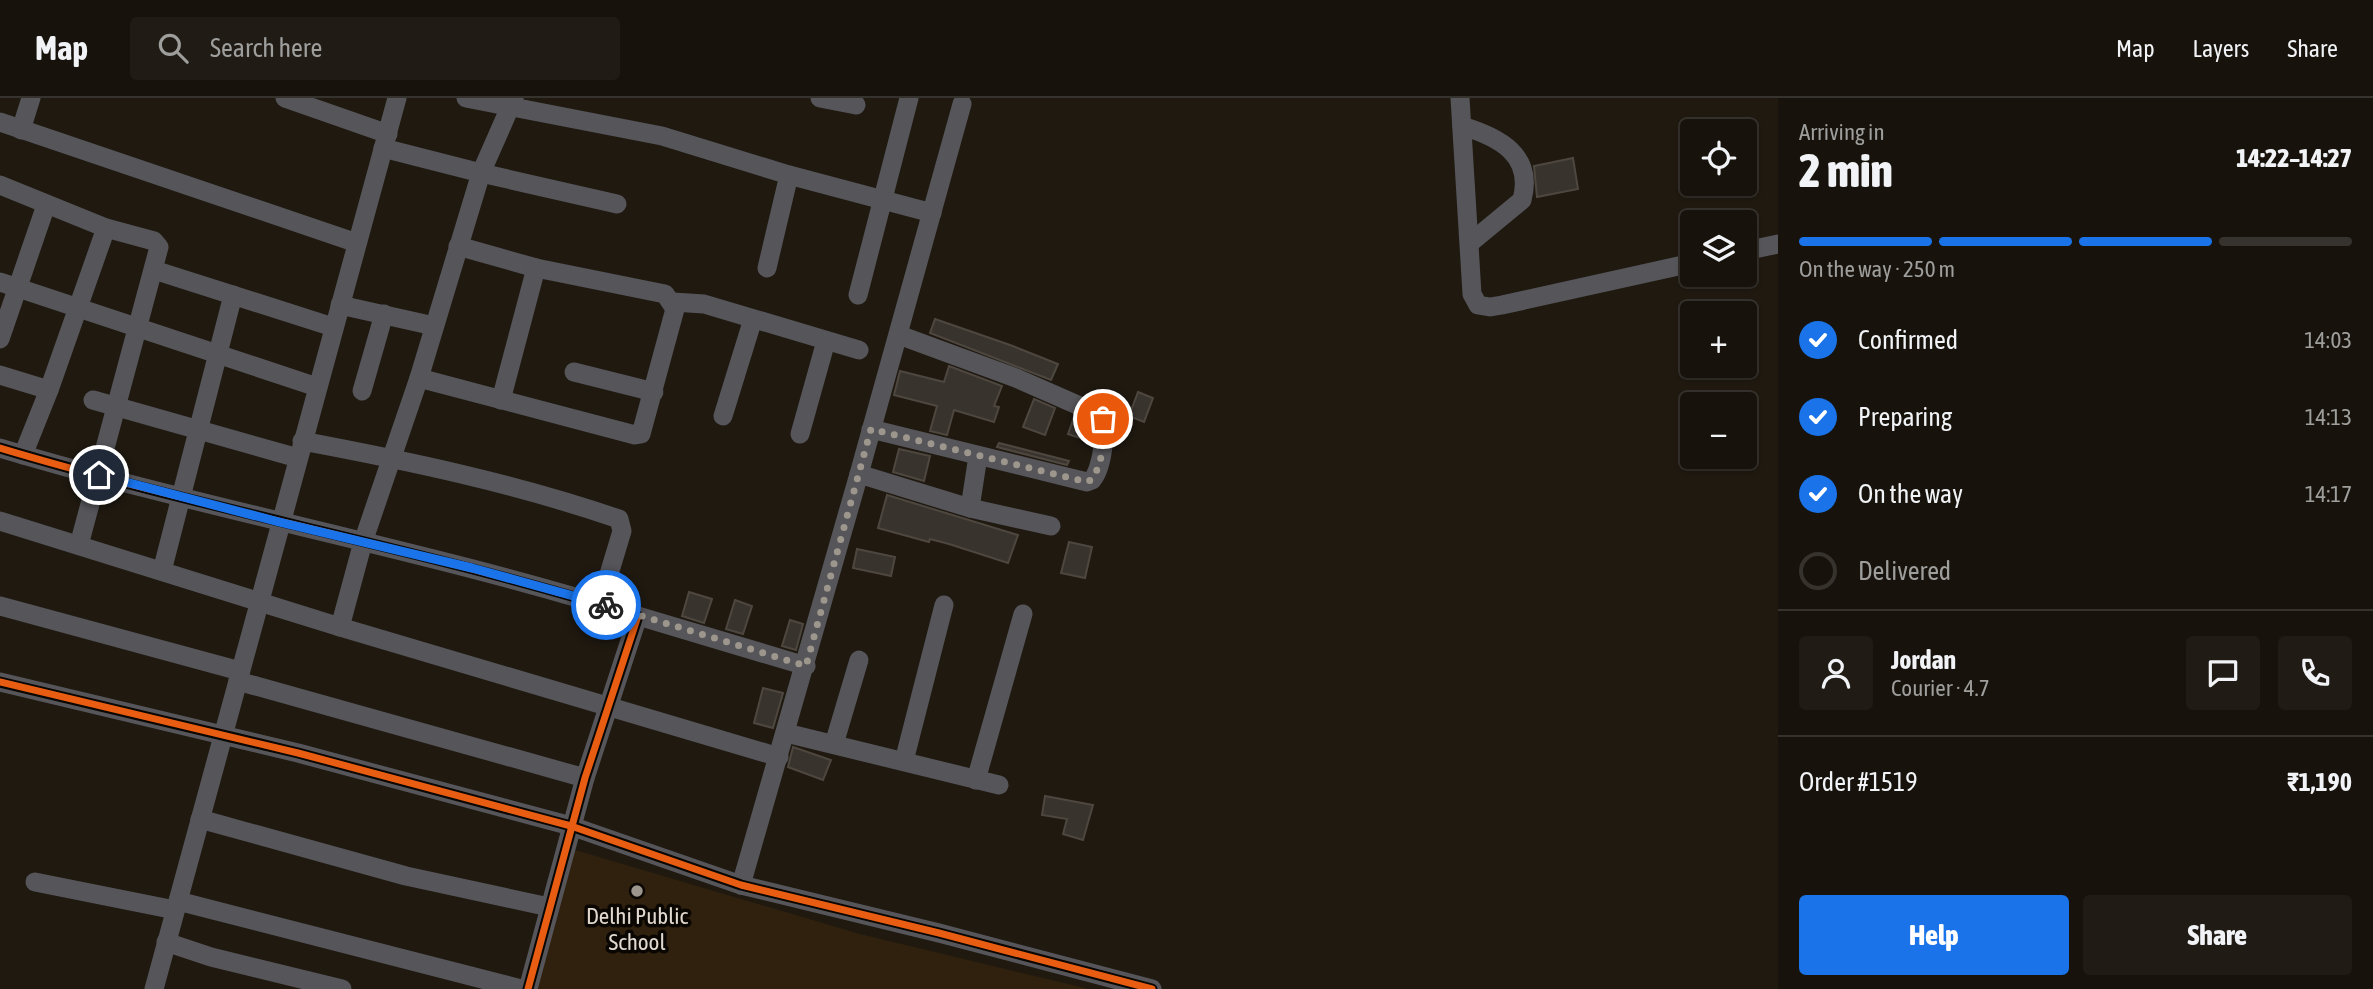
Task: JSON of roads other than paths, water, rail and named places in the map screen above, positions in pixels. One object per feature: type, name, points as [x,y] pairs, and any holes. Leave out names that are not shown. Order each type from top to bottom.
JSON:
[{"type":"street","points":[[21,130],[31,98]]},
{"type":"street","points":[[285,98],[386,141],[481,173],[617,204]]},
{"type":"street","points":[[153,989],[397,98]]},
{"type":"street","points":[[466,98],[512,103],[662,136],[789,175],[932,213]]},
{"type":"street","points":[[820,98],[856,105]]},
{"type":"street","points":[[858,295],[909,98]]},
{"type":"street","points":[[1460,98],[1474,301],[1482,307],[1502,305],[1680,266]]},
{"type":"street","points":[[340,626],[363,542],[419,378],[481,173],[512,103]]},
{"type":"street","points":[[741,885],[806,666],[962,104]]},
{"type":"street","points":[[0,122],[357,243]]},
{"type":"street","points":[[1462,126],[1482,132],[1511,150],[1525,179],[1522,200],[1470,243]]},
{"type":"street","points":[[767,268],[789,175]]},
{"type":"street","points":[[0,185],[106,229],[156,243],[159,252],[79,545]]},
{"type":"street","points":[[0,339],[9,285],[46,205]]},
{"type":"street","points":[[23,455],[106,229]]},
{"type":"street","points":[[1757,248],[1778,244]]},
{"type":"street","points":[[419,378],[638,436],[645,427],[675,309],[673,302],[665,294],[536,268],[458,246]]},
{"type":"street","points":[[501,400],[536,268]]},
{"type":"street","points":[[154,270],[333,327]]},
{"type":"street","points":[[9,285],[317,387]]},
{"type":"street","points":[[162,571],[233,295]]},
{"type":"street","points":[[673,302],[704,304],[859,350]]},
{"type":"street","points":[[340,304],[434,326]]},
{"type":"street","points":[[362,390],[384,314]]},
{"type":"street","points":[[723,416],[753,319]]},
{"type":"street","points":[[871,429],[1087,482],[1092,480],[1098,471],[1104,423],[1098,414],[1016,379],[899,335]]},
{"type":"street","points":[[800,434],[826,341]]},
{"type":"street","points":[[574,372],[654,392]]},
{"type":"street","points":[[0,375],[49,390]]},
{"type":"street","points":[[93,400],[198,430],[300,450],[390,458],[583,507],[619,519],[622,531],[600,604]]},
{"type":"street","points":[[0,448],[600,604],[806,666]]},
{"type":"street","points":[[971,508],[978,456]]},
{"type":"street","points":[[859,474],[971,508],[1051,526]]},
{"type":"street","points":[[0,521],[779,757]]},
{"type":"street","points":[[904,761],[944,605]]},
{"type":"street","points":[[0,606],[585,778]]},
{"type":"street","points":[[976,780],[1023,614]]},
{"type":"street","points":[[528,989],[585,778],[638,615]]},
{"type":"street","points":[[834,744],[859,660]]},
{"type":"street","points":[[0,682],[223,734],[571,826],[741,885],[940,933],[1152,989]]},
{"type":"street","points":[[786,733],[999,785]]},
{"type":"street","points":[[200,819],[406,876],[549,906]]},
{"type":"street","points":[[35,882],[176,906],[521,989]]},
{"type":"street","points":[[166,942],[211,957],[342,989]]},
{"type":"place","name":"Delhi Public School","points":[[637,891]]}]
